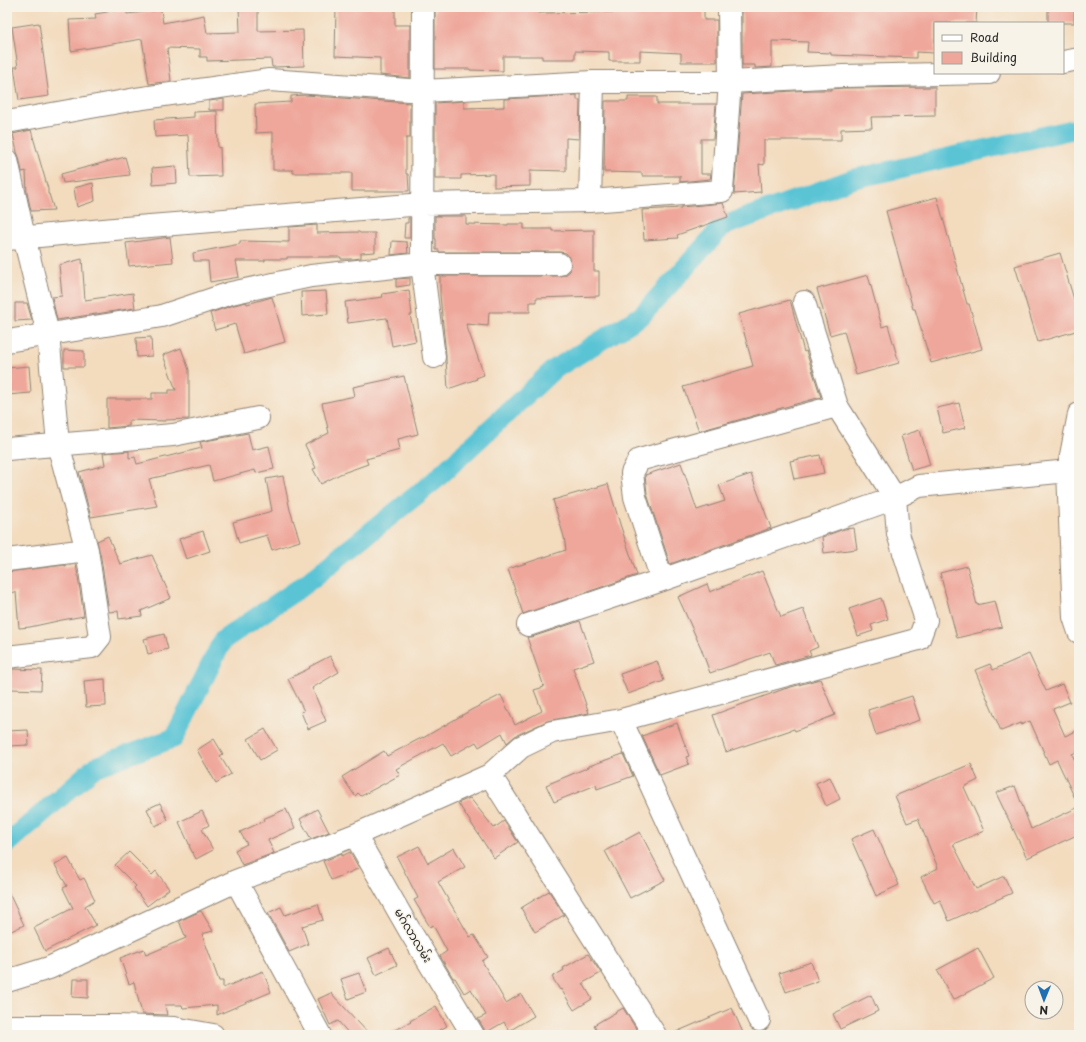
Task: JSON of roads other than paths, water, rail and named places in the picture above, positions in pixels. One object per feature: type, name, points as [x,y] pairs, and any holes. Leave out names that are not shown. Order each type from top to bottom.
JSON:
[{"type":"street","points":[[422,7],[422,264],[434,357]]},
{"type":"street","points":[[16,238],[423,204],[590,201],[722,191],[730,82],[729,7]]},
{"type":"street","points":[[1064,62],[1079,59]]},
{"type":"street","points":[[7,122],[136,99],[269,80],[423,91],[592,82],[730,82],[843,76],[940,74]]},
{"type":"street","points":[[590,201],[592,82]]},
{"type":"street","points":[[7,160],[16,238],[48,334],[58,444],[87,550],[100,637],[92,647],[7,657]]},
{"type":"street","points":[[7,341],[162,316],[231,293],[311,276],[422,264],[559,264]]},
{"type":"street","points":[[7,981],[49,968],[236,880],[356,835],[490,775],[521,747],[552,732],[620,720],[919,639],[926,620],[898,534],[895,498],[837,406],[804,302]]},
{"type":"street","points":[[662,580],[634,497],[632,473],[639,460],[837,406]]},
{"type":"street","points":[[1079,414],[1068,471],[1074,617],[1079,632]]},
{"type":"street","points":[[7,449],[173,435],[258,418]]},
{"type":"street","points":[[528,625],[662,580],[895,498],[918,486],[1068,471]]},
{"type":"street","points":[[7,560],[87,550]]},
{"type":"street","points":[[620,720],[759,1020]]},
{"type":"street","points":[[490,775],[655,1035]]},
{"type":"street","name":"မဂ်လာလမ်း","points":[[356,835],[406,924],[473,1035]]},
{"type":"street","points":[[236,880],[320,1035]]},
{"type":"street","points":[[12,1026],[117,1026],[174,1028],[213,1035]]},
{"type":"waterway","points":[[7,844],[95,767],[174,738],[223,640],[304,585],[433,482],[553,370],[641,316],[723,226],[853,179],[1079,128]]}]
